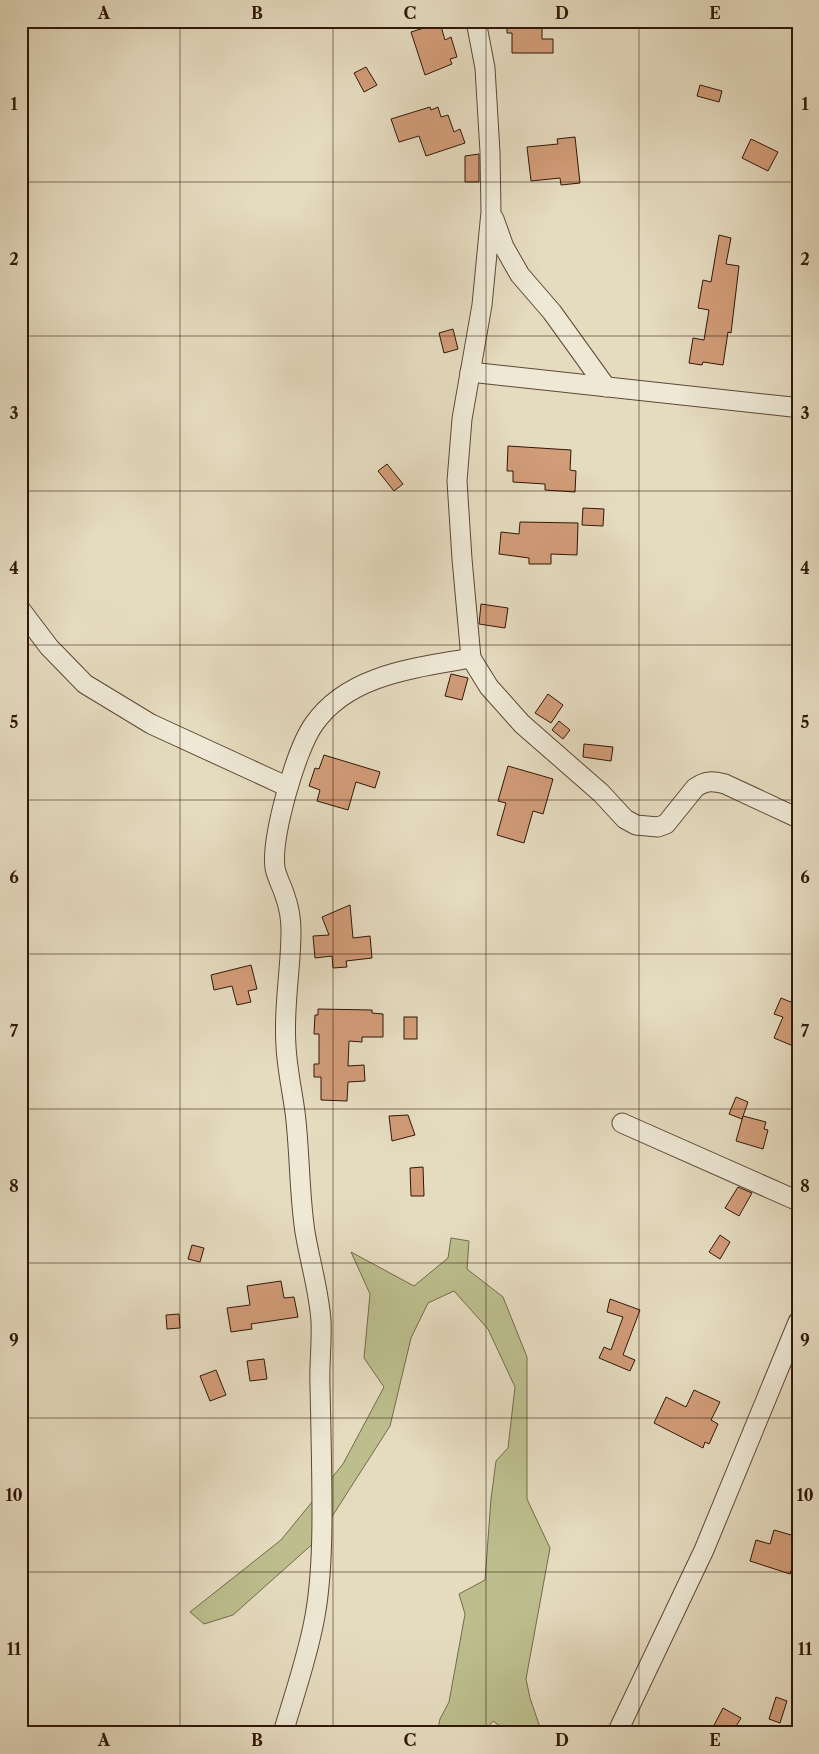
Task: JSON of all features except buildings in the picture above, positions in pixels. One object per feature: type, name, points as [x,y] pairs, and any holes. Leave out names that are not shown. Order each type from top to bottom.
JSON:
[{"type":"street","points":[[476,21],[484,68],[490,152],[491,212],[482,305],[462,419],[457,481],[471,658],[489,687],[522,724],[601,793],[625,819],[636,825],[658,827],[666,824],[695,788],[701,783],[714,781],[725,784],[798,818]]},
{"type":"street","points":[[491,212],[504,247],[520,275],[552,312],[606,387]]},
{"type":"street","points":[[470,372],[792,407]]},
{"type":"street","points":[[21,610],[50,646],[85,684],[109,700],[151,724],[288,787]]},
{"type":"street","points":[[283,1733],[315,1619],[322,1562],[319,1369],[321,1322],[305,1234],[295,1113],[286,1044],[286,1008],[290,967],[290,912],[277,877],[274,855],[288,787],[300,752],[314,724],[331,705],[346,692],[365,683],[411,668],[471,658]]},
{"type":"street","points":[[622,1123],[798,1201]]},
{"type":"street","points":[[617,1733],[704,1550],[798,1322]]},
{"type":"green space","points":[[451,1238],[469,1241],[467,1269],[503,1297],[527,1357],[527,1499],[550,1548],[526,1679],[530,1698],[542,1733],[510,1733],[493,1721],[483,1733],[437,1733],[440,1719],[449,1702],[465,1614],[459,1594],[485,1580],[496,1461],[508,1448],[515,1387],[488,1329],[454,1291],[428,1303],[411,1338],[390,1426],[317,1540],[233,1615],[204,1624],[190,1612],[281,1540],[343,1464],[384,1387],[364,1358],[370,1294],[351,1252],[414,1286],[448,1258]]}]
